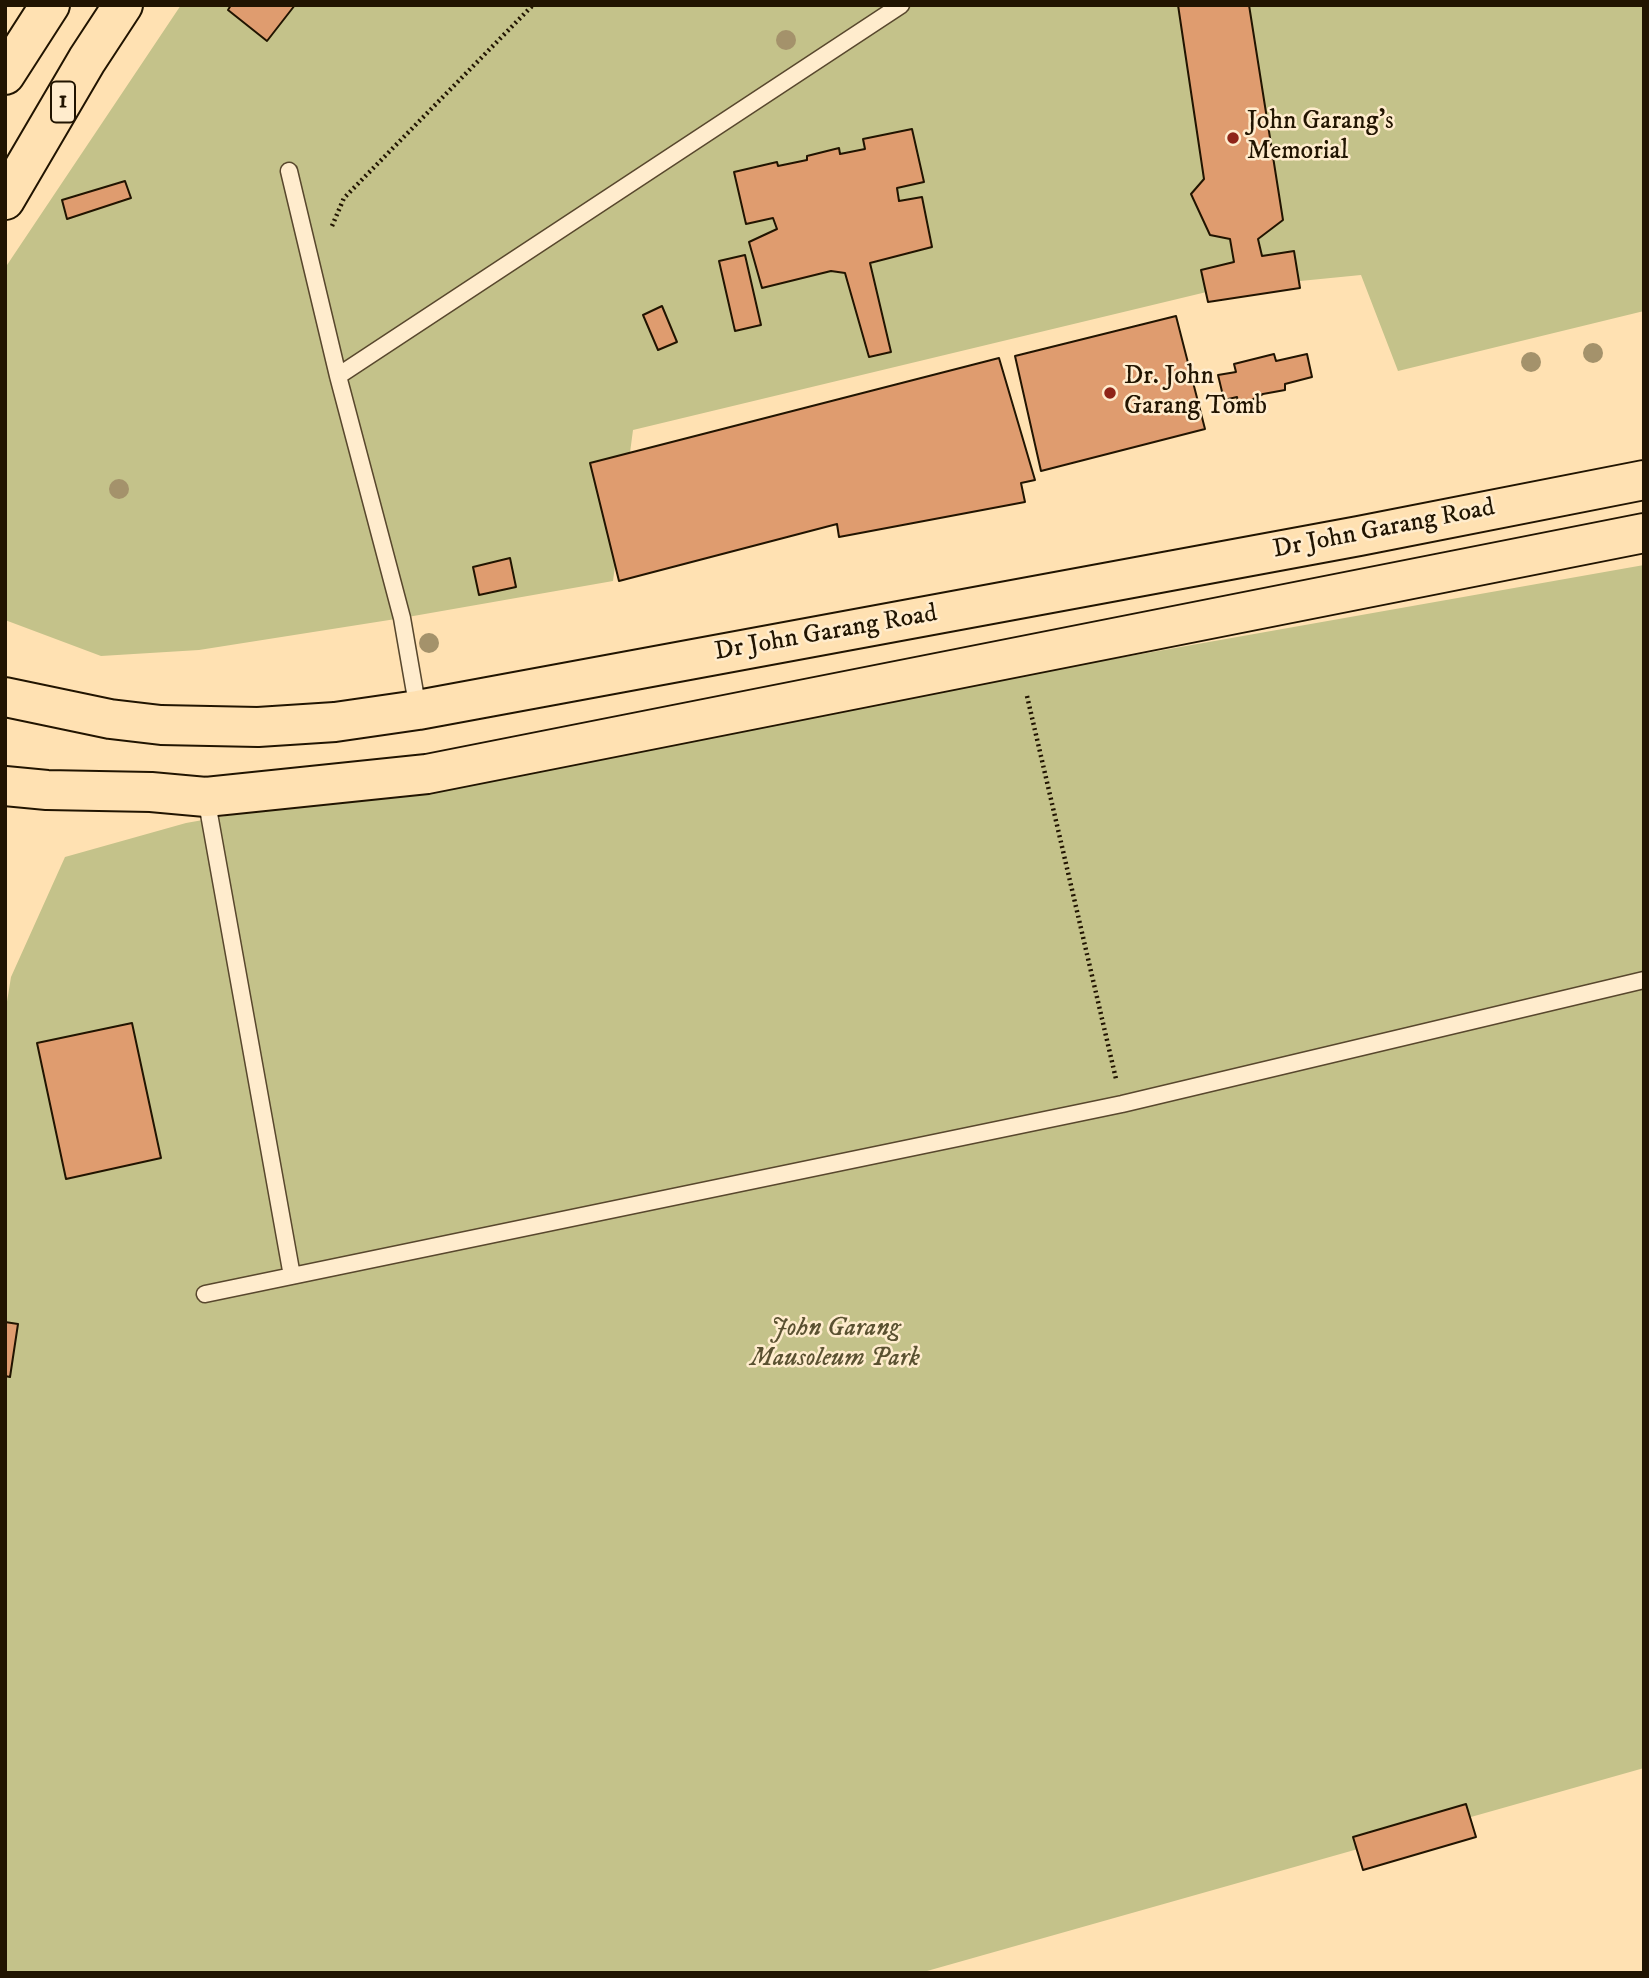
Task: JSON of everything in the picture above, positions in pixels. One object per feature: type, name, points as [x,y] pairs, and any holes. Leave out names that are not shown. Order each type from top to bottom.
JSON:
[{"type":"main road","points":[[5,75],[51,5]]},
{"type":"main road","name":"1","points":[[5,200],[87,60],[123,5]]},
{"type":"main road","name":"Dr John Garang Road","points":[[5,697],[110,719],[161,726],[258,727],[335,722],[418,710],[1359,536],[1644,480]]},
{"type":"main road","name":"Dr John Garang Road","points":[[5,786],[206,796],[427,774],[1644,533]]},
{"type":"lane","points":[[338,376],[901,5]]},
{"type":"lane","points":[[289,171],[338,376],[402,618],[418,710]]},
{"type":"lane","points":[[206,796],[292,1276]]},
{"type":"lane","points":[[205,1294],[1122,1104],[1644,980]]},
{"type":"path","points":[[313,268],[344,198],[533,5]]},
{"type":"path","points":[[1018,657],[1122,1104]]},
{"type":"green space","points":[[181,5],[1644,5],[1644,311],[1398,371],[1361,275],[1219,289],[633,430],[613,581],[199,650],[101,656],[5,620],[5,268]]},
{"type":"green space","name":"John Garang Mausoleum Park","points":[[1644,565],[1644,1768],[920,1973],[5,1973],[5,1014],[11,977],[65,857],[186,823]]},
{"type":"building","points":[[231,5],[295,5],[267,41],[228,10]]},
{"type":"building","points":[[1178,5],[1249,5],[1283,220],[1258,239],[1262,256],[1294,251],[1300,288],[1208,302],[1201,270],[1234,262],[1230,239],[1210,235],[1191,194],[1204,179]]},
{"type":"building","points":[[912,129],[924,182],[897,188],[899,201],[922,197],[932,247],[870,263],[891,352],[869,357],[845,273],[831,271],[762,288],[749,242],[777,229],[773,218],[746,224],[734,172],[777,162],[778,166],[807,160],[807,156],[839,148],[840,154],[865,149],[863,139]]},
{"type":"building","points":[[125,181],[131,198],[67,219],[62,200]]},
{"type":"building","points":[[745,255],[761,325],[735,331],[719,261]]},
{"type":"building","points":[[662,306],[677,342],[658,350],[643,315]]},
{"type":"building","name":"Dr. John Garang Tomb","points":[[1176,316],[1205,429],[1041,471],[1015,356]]},
{"type":"building","points":[[1274,354],[1276,361],[1307,354],[1312,377],[1285,384],[1285,390],[1263,394],[1239,407],[1237,397],[1224,400],[1218,375],[1236,372],[1234,364]]},
{"type":"building","points":[[999,358],[1035,480],[1021,483],[1025,502],[839,537],[837,524],[619,581],[590,463]]},
{"type":"building","points":[[510,558],[516,587],[479,595],[473,567]]},
{"type":"building","points":[[132,1023],[161,1158],[66,1179],[37,1043]]},
{"type":"building","points":[[5,1322],[18,1324],[10,1377],[5,1376]]},
{"type":"building","points":[[1466,1804],[1476,1837],[1363,1870],[1353,1837]]},
{"type":"place","name":"John Garang's Memorial","points":[[1233,138]]},
{"type":"place","name":"Dr. John Garang Tomb","points":[[1110,393]]}]
